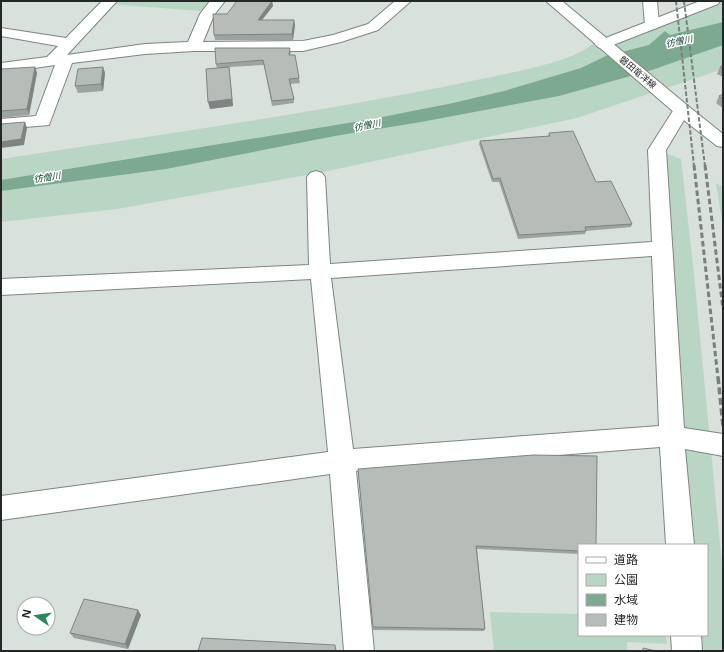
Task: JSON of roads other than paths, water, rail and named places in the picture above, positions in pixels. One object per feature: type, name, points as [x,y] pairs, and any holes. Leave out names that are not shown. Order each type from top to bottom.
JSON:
[{"type":"street","points":[[1,124],[43,121],[58,61],[69,42],[110,1]]},
{"type":"street","points":[[194,46],[207,14],[218,1]]},
{"type":"street","points":[[1,68],[145,49],[194,46],[280,48],[303,46],[336,39],[373,27],[404,1]]},
{"type":"street","name":"磐田竜洋線","points":[[554,1],[682,110],[723,142]]},
{"type":"street","points":[[650,1],[652,25]]},
{"type":"street","points":[[603,44],[713,1]]},
{"type":"street","points":[[1,32],[69,42]]},
{"type":"street","points":[[680,544],[672,436],[657,150],[682,110]]},
{"type":"street","points":[[316,177],[320,271],[342,461],[359,651]]},
{"type":"street","points":[[1,287],[320,271],[662,248]]},
{"type":"street","points":[[1,508],[342,461],[672,436],[723,445]]},
{"type":"street","points":[[686,636],[688,651]]},
{"type":"water","name":"彷僧川","points":[[723,22],[723,45],[652,70],[559,96],[421,122],[335,136],[166,169],[1,191],[1,180],[372,119],[453,103],[504,91],[581,68],[606,56],[649,45],[665,31],[670,35]]},
{"type":"railway","points":[[676,1],[694,166]]},
{"type":"railway","points":[[684,1],[705,166]]},
{"type":"railway","points":[[694,165],[718,378]]},
{"type":"railway","points":[[705,165],[723,309]]},
{"type":"railway","points":[[718,377],[723,426]]}]
